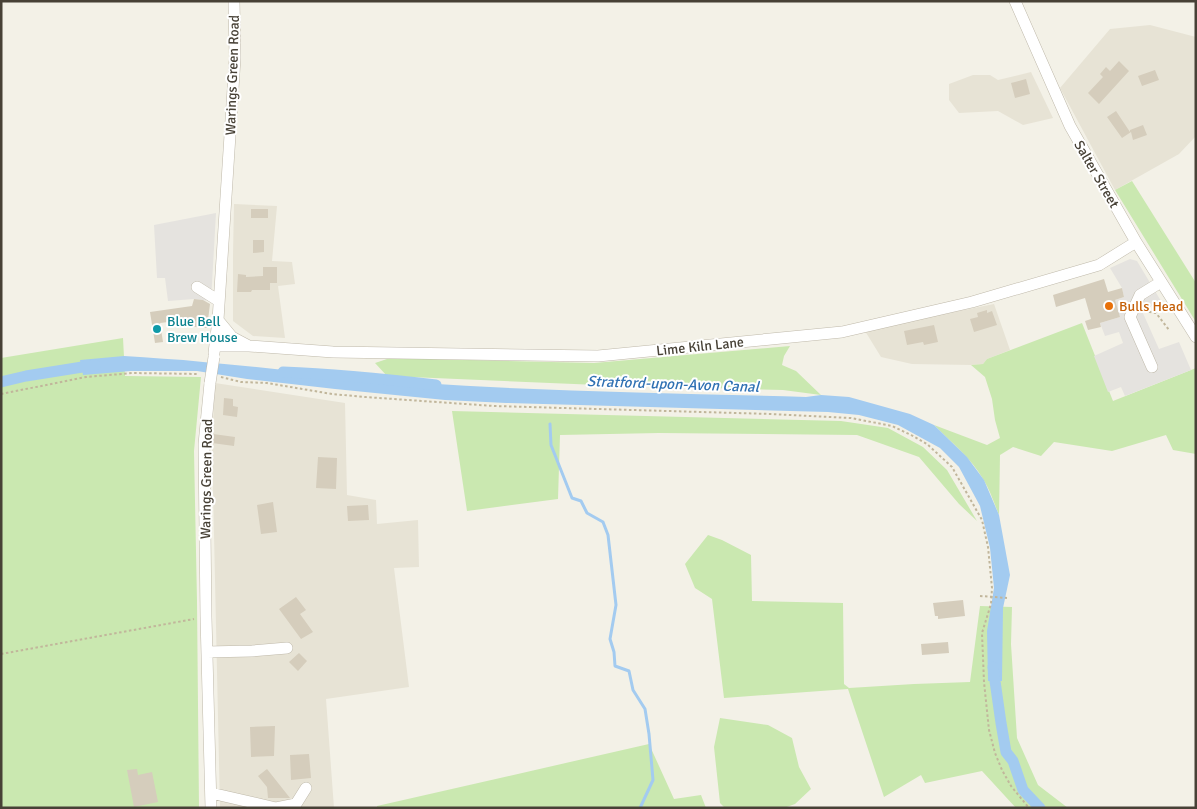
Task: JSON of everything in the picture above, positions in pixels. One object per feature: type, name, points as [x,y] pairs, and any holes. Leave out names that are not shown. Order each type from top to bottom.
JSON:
[{"type":"street","name":"Warings Green Road","points":[[211,808],[204,444],[215,380],[214,352],[218,320],[235,58],[234,1]]},
{"type":"street","name":"Salter Street","points":[[1015,1],[1070,126],[1136,242],[1196,337]]},
{"type":"street","name":"Lime Kiln Lane","points":[[214,352],[249,346],[333,352],[598,356],[842,332],[972,302],[1099,265],[1136,242]]},
{"type":"street","points":[[1152,367],[1130,317],[1140,295],[1161,282]]},
{"type":"street","points":[[197,287],[219,301]]},
{"type":"street","name":"Lime Kiln Lane","points":[[218,320],[232,337],[249,346]]},
{"type":"street","points":[[207,652],[287,648]]},
{"type":"street","points":[[211,793],[276,808],[296,804],[306,788]]},
{"type":"path","points":[[1142,311],[1156,313],[1169,330]]},
{"type":"path","points":[[1,394],[86,377],[133,373],[201,374]]},
{"type":"path","points":[[215,380],[266,384],[332,394],[494,406],[851,418],[892,426],[911,435],[927,444],[952,467],[982,520],[988,548],[992,588],[991,604],[982,633],[984,682],[989,730],[1002,770],[1011,786],[1029,808]]},
{"type":"path","points":[[980,596],[1008,598]]},
{"type":"path","points":[[1,654],[206,617]]},
{"type":"shaded area","points":[[1150,25],[1196,37],[1196,136],[1179,154],[1115,190],[1060,88],[1110,29]]},
{"type":"shaded area","points":[[1031,72],[1053,118],[1023,125],[998,111],[959,113],[949,100],[949,84],[973,75],[990,75],[998,80]]},
{"type":"shaded area","points":[[234,204],[277,206],[272,261],[292,262],[295,284],[278,286],[285,338],[253,336],[233,321]]},
{"type":"shaded area","points":[[216,213],[211,301],[194,299],[168,301],[165,278],[157,278],[154,225]]},
{"type":"shaded area","points":[[1130,259],[1137,261],[1161,301],[1142,311],[1159,349],[1179,342],[1191,370],[1125,396],[1121,387],[1108,392],[1094,356],[1123,343],[1119,332],[1105,336],[1100,323],[1120,317],[1112,301],[1124,297],[1122,288],[1110,268]]},
{"type":"shaded area","points":[[994,304],[1010,350],[987,359],[983,364],[912,364],[881,357],[865,331],[879,327]]},
{"type":"shaded area","points":[[215,383],[345,403],[347,495],[376,500],[377,524],[418,520],[419,567],[394,568],[409,687],[326,699],[334,808],[220,808],[212,443]]},
{"type":"green space","points":[[1132,181],[1196,283],[1196,322],[1115,190]]},
{"type":"green space","points":[[1082,323],[1113,401],[1196,368],[1196,454],[1173,450],[1166,435],[1112,451],[1054,442],[1041,456],[1013,447],[1000,455],[999,515],[988,488],[973,464],[934,425],[987,445],[1000,438],[992,399],[985,377],[971,365],[983,364],[987,359]]},
{"type":"green space","points":[[123,338],[125,376],[201,377],[194,451],[199,808],[1,808],[1,358]]},
{"type":"green space","points":[[790,346],[784,356],[782,365],[796,371],[821,395],[783,390],[598,385],[387,376],[375,363],[390,358],[594,363]]},
{"type":"green space","points":[[452,411],[841,421],[888,428],[923,447],[947,470],[977,521],[959,504],[919,457],[857,435],[659,433],[560,435],[558,499],[467,511]]},
{"type":"green space","points":[[708,535],[751,555],[752,601],[843,603],[844,684],[849,688],[970,682],[980,606],[1012,607],[1011,644],[1017,738],[1038,785],[1068,808],[1016,808],[982,771],[925,783],[921,775],[884,797],[848,689],[724,698],[712,599],[695,588],[685,564]]},
{"type":"green space","points":[[720,718],[768,725],[792,738],[799,767],[811,789],[795,804],[784,808],[725,808],[720,803],[714,747]]},
{"type":"green space","points":[[649,744],[674,799],[701,795],[706,808],[377,808],[377,806]]},
{"type":"water","points":[[124,356],[230,364],[366,379],[469,386],[614,392],[849,397],[910,414],[934,425],[967,457],[984,480],[999,515],[1010,575],[1003,608],[1002,681],[988,681],[987,631],[994,588],[990,548],[980,506],[959,467],[940,448],[898,425],[859,415],[828,412],[445,400],[247,379],[197,371],[131,371],[83,375],[80,360]]},
{"type":"building","points":[[1119,61],[1129,71],[1099,104],[1088,93],[1103,77],[1100,74],[1106,67],[1110,71]]},
{"type":"building","points":[[1155,70],[1159,80],[1142,86],[1138,76]]},
{"type":"building","points":[[1026,79],[1030,94],[1015,98],[1011,83]]},
{"type":"building","points":[[1116,111],[1130,132],[1130,130],[1143,125],[1147,135],[1133,140],[1131,132],[1122,138],[1107,117]]},
{"type":"building","points":[[251,209],[268,209],[268,218],[251,218]]},
{"type":"building","points":[[253,240],[264,240],[264,252],[253,253]]},
{"type":"building","points":[[263,267],[277,267],[277,283],[270,283],[270,290],[237,292],[238,274],[246,275],[246,277],[263,276]]},
{"type":"building","name":"Bulls Head","points":[[1104,279],[1108,292],[1122,288],[1124,297],[1115,300],[1120,317],[1100,323],[1101,327],[1088,330],[1085,321],[1091,319],[1085,298],[1056,307],[1053,295]]},
{"type":"building","points":[[194,299],[203,300],[210,304],[207,328],[185,326],[185,320],[160,323],[163,342],[155,343],[150,312],[192,306]]},
{"type":"building","points":[[987,310],[987,313],[992,311],[997,325],[974,332],[970,319],[978,317],[977,313]]},
{"type":"building","points":[[934,325],[938,342],[924,345],[923,342],[907,345],[904,331]]},
{"type":"building","points":[[224,398],[233,399],[233,406],[238,407],[237,417],[223,415]]},
{"type":"building","points":[[213,434],[235,437],[234,446],[212,443]]},
{"type":"building","points":[[318,457],[337,458],[336,489],[316,488]]},
{"type":"building","points":[[273,502],[277,532],[261,534],[257,505]]},
{"type":"building","points":[[368,505],[369,520],[348,521],[347,506]]},
{"type":"building","points":[[296,597],[306,610],[300,614],[313,632],[301,639],[279,609]]},
{"type":"building","points":[[963,600],[965,616],[938,619],[938,616],[935,616],[933,603]]},
{"type":"building","points":[[948,642],[949,653],[922,655],[921,644]]},
{"type":"building","points":[[299,653],[307,661],[298,671],[289,662]]},
{"type":"building","points":[[275,726],[274,756],[251,757],[250,727]]},
{"type":"building","points":[[309,754],[311,778],[291,780],[290,755]]},
{"type":"building","points":[[137,769],[138,775],[152,772],[158,802],[134,807],[127,770]]},
{"type":"building","points":[[267,769],[290,798],[268,798],[267,787],[258,776]]},
{"type":"waterway","name":"Stratford-upon-Avon Canal","points":[[1,382],[95,365]]},
{"type":"waterway","name":"Stratford-upon-Avon Canal","points":[[283,372],[360,377],[436,385]]},
{"type":"waterway","points":[[550,424],[551,445],[572,498],[581,501],[587,513],[603,522],[608,535],[616,605],[610,639],[614,652],[615,666],[629,671],[633,690],[645,709],[649,734],[653,780],[640,808]]},
{"type":"waterway","name":"Stratford-upon-Avon Canal","points":[[993,667],[1006,752],[1013,761],[1023,790],[1040,808]]},
{"type":"place","name":"Bulls Head","points":[[1109,306]]},
{"type":"place","name":"Blue Bell Brew House","points":[[157,329]]}]
